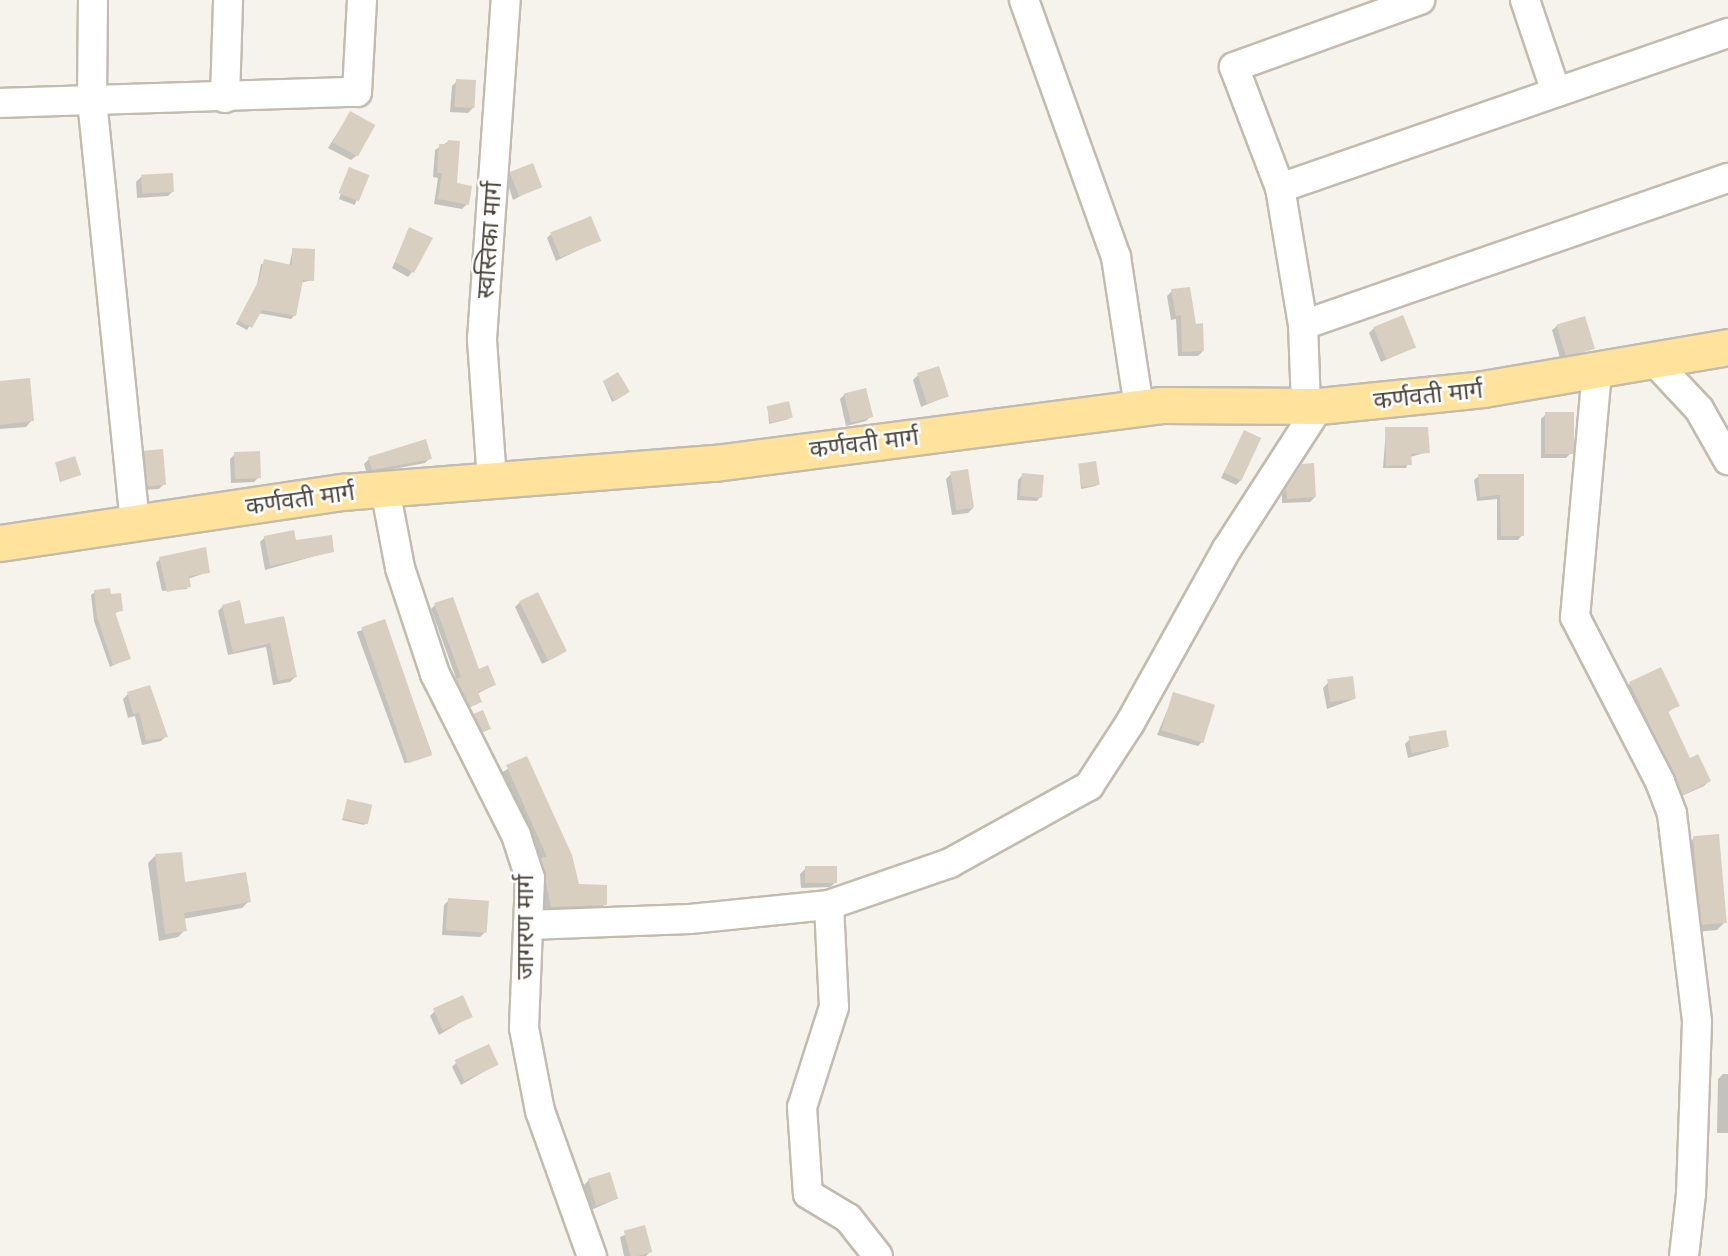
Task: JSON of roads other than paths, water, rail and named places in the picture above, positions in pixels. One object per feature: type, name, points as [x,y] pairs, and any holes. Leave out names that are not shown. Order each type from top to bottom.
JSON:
[{"type":"main road","name":"कर्णवती मार्ग","points":[[0,543],[384,489],[715,463],[1139,407],[1313,406],[1483,389],[1728,347]]},
{"type":"street","points":[[93,0],[92,100],[135,523]]},
{"type":"street","points":[[225,98],[228,0]]},
{"type":"street","points":[[0,103],[357,92],[362,0]]},
{"type":"street","name":"स्वस्तिका मार्ग","points":[[492,480],[482,339],[506,0]]},
{"type":"street","points":[[1024,0],[1116,257],[1139,407]]},
{"type":"street","points":[[528,925],[690,919],[829,905],[950,863],[1088,786],[1130,723],[1227,549],[1313,406],[1303,325],[1280,188],[1234,67],[1420,0]]},
{"type":"street","points":[[1525,0],[1556,92]]},
{"type":"street","points":[[1280,188],[1728,33]]},
{"type":"street","points":[[1303,325],[1728,178]]},
{"type":"street","points":[[1653,360],[1699,409],[1728,460]]},
{"type":"street","points":[[1597,371],[1576,617],[1672,814],[1697,1022],[1691,1194],[1684,1256]]},
{"type":"street","name":"जागरण मार्ग","points":[[384,489],[400,568],[435,674],[516,835],[530,878],[524,1028],[540,1111],[592,1256]]},
{"type":"street","points":[[829,905],[834,1007],[803,1107],[808,1194],[848,1218],[878,1256]]}]
